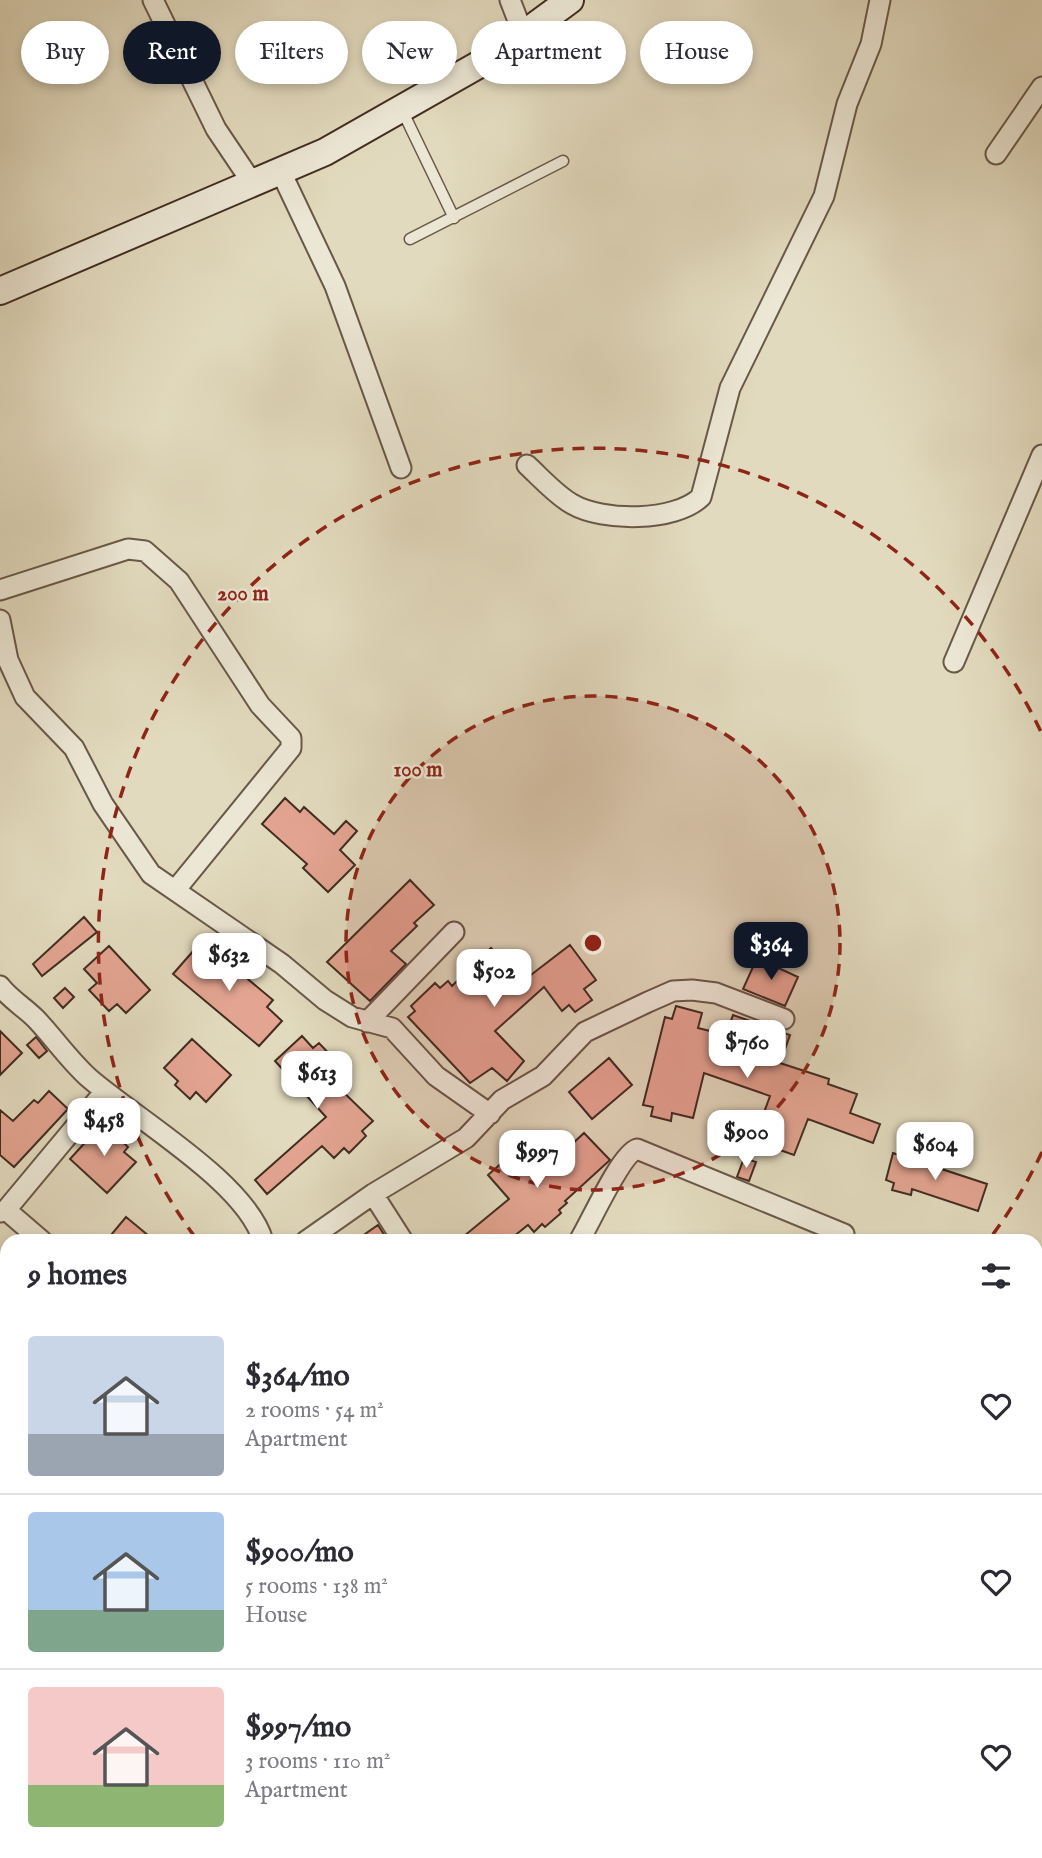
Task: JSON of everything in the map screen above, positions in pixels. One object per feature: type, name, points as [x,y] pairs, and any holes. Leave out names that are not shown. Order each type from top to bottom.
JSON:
[{"type":"street","points":[[153,0],[216,129],[253,184]]},
{"type":"street","points":[[510,0],[516,21]]},
{"type":"street","points":[[543,21],[570,0]]},
{"type":"street","points":[[527,465],[572,504],[594,512],[623,517],[677,512],[692,506],[701,497],[730,388],[824,196],[847,104],[871,44],[880,0]]},
{"type":"street","points":[[0,291],[325,152],[471,68]]},
{"type":"street","points":[[996,154],[1042,87]]},
{"type":"street","points":[[280,170],[335,286],[401,468]]},
{"type":"street","points":[[954,662],[1042,455]]},
{"type":"street","points":[[0,590],[128,549],[145,551],[179,581],[260,705],[291,738],[291,748],[177,888]]},
{"type":"street","points":[[0,620],[8,660],[25,697],[65,736],[103,804],[151,874],[177,888],[282,964],[325,1000],[352,1017],[392,1028],[436,1076],[490,1114]]},
{"type":"street","points":[[368,1022],[454,932]]},
{"type":"street","points":[[0,986],[34,1017],[87,1076],[170,1139],[246,1207],[258,1222],[261,1234]]},
{"type":"street","points":[[316,1234],[412,1168],[450,1149],[502,1100],[543,1076],[585,1032],[673,991],[716,993],[783,1019]]},
{"type":"street","points":[[33,1234],[3,1211],[105,1091]]},
{"type":"street","points":[[583,1234],[613,1180],[632,1151],[637,1149],[844,1234]]},
{"type":"street","points":[[373,1194],[398,1234]]},
{"type":"lane","points":[[402,109],[454,218]]},
{"type":"lane","points":[[410,239],[563,161]]},
{"type":"building","points":[[285,798],[300,812],[304,807],[334,834],[346,821],[357,831],[340,850],[355,865],[328,892],[303,868],[307,864],[262,824]]},
{"type":"building","points":[[410,880],[434,905],[414,923],[417,926],[391,951],[406,964],[370,1001],[327,962]]},
{"type":"building","points":[[84,917],[97,932],[42,976],[33,964]]},
{"type":"building","points":[[202,941],[273,1000],[267,1007],[282,1021],[259,1046],[173,974]]},
{"type":"building","points":[[570,945],[596,980],[584,989],[592,1000],[575,1012],[569,1005],[562,1011],[544,987],[495,1031],[524,1061],[507,1081],[492,1068],[470,1083],[408,1017],[415,1011],[411,1006],[435,983],[440,988],[448,981],[452,986],[491,948],[523,981]]},
{"type":"building","points":[[109,946],[150,990],[126,1013],[117,1004],[109,1011],[89,990],[97,983],[84,969]]},
{"type":"building","points":[[757,958],[798,977],[785,1006],[743,989]]},
{"type":"building","points":[[65,988],[74,997],[63,1008],[54,998]]},
{"type":"building","points":[[676,1006],[702,1013],[698,1028],[726,1035],[733,1015],[790,1035],[780,1063],[829,1079],[828,1084],[857,1094],[850,1113],[880,1124],[873,1143],[808,1119],[794,1155],[777,1149],[775,1154],[752,1145],[770,1096],[704,1073],[693,1118],[672,1113],[671,1121],[651,1116],[653,1107],[643,1105],[665,1017],[672,1019]]},
{"type":"building","points":[[0,1031],[22,1053],[0,1075]]},
{"type":"building","points":[[302,1036],[313,1048],[319,1043],[337,1062],[331,1067],[339,1076],[333,1082],[373,1121],[362,1131],[366,1136],[349,1153],[344,1148],[334,1158],[322,1146],[267,1194],[255,1180],[326,1117],[275,1061]]},
{"type":"building","points":[[36,1037],[47,1051],[39,1058],[27,1045]]},
{"type":"building","points":[[192,1039],[231,1075],[206,1102],[196,1092],[190,1099],[175,1085],[178,1081],[164,1068]]},
{"type":"building","points":[[609,1058],[632,1085],[592,1119],[569,1092]]},
{"type":"building","points":[[49,1091],[68,1109],[14,1167],[0,1155],[0,1110],[13,1121],[34,1100],[38,1103]]},
{"type":"building","points":[[103,1123],[128,1147],[124,1152],[136,1162],[107,1193],[70,1159]]},
{"type":"building","points":[[584,1133],[610,1160],[565,1201],[567,1203],[559,1210],[561,1213],[545,1227],[542,1224],[534,1232],[528,1225],[517,1234],[466,1234],[509,1199],[488,1175],[521,1146],[543,1171]]},
{"type":"building","points":[[893,1153],[987,1184],[978,1211],[912,1189],[911,1195],[892,1190],[894,1183],[886,1180]]},
{"type":"building","points":[[744,1158],[756,1162],[749,1181],[737,1177]]},
{"type":"building","points":[[126,1217],[147,1234],[112,1234]]},
{"type":"building","points":[[378,1225],[384,1234],[365,1234]]}]
